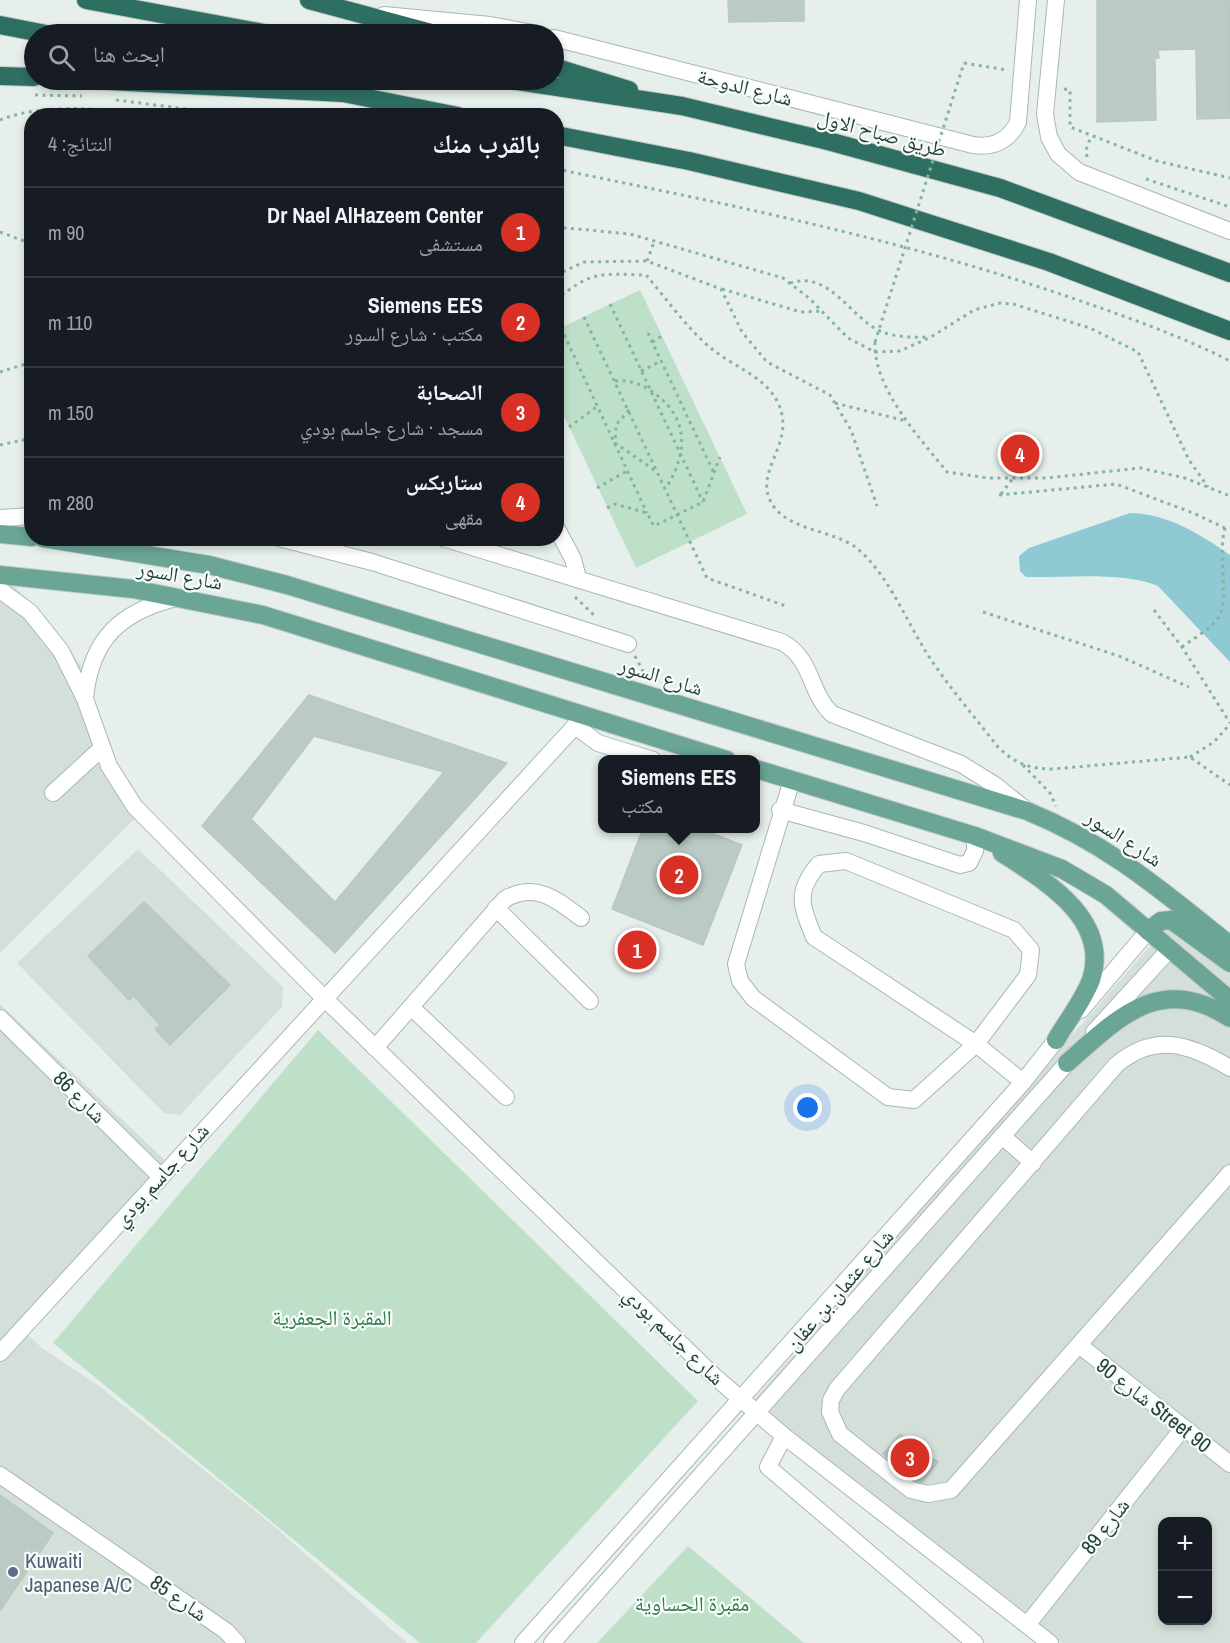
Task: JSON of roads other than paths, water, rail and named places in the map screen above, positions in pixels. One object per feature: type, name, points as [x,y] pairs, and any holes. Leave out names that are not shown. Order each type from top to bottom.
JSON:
[{"type":"highway","points":[[86,0],[215,24]]},
{"type":"highway","points":[[309,0],[400,24]]},
{"type":"highway","points":[[0,26],[24,30]]},
{"type":"highway","points":[[564,69],[682,106]]},
{"type":"highway","points":[[0,76],[24,83]]},
{"type":"highway","name":"طريق صباح الاول","points":[[564,88],[682,106],[828,141],[1000,188],[1230,273]]},
{"type":"highway","points":[[191,90],[343,93]]},
{"type":"highway","points":[[327,90],[418,108]]},
{"type":"highway","points":[[564,137],[689,161],[859,201],[1049,262],[1230,331]]},
{"type":"main road","points":[[0,534],[24,536]]},
{"type":"main road","name":"شارع السور","points":[[92,546],[209,565],[265,579],[1027,810],[1108,850],[1230,945]]},
{"type":"main road","name":"شارع السور","points":[[0,575],[110,586],[180,597],[263,615],[345,639],[580,721],[712,755]]},
{"type":"main road","points":[[760,770],[975,836],[1037,858],[1086,881],[1230,1000]]},
{"type":"main road","points":[[975,836],[1061,894],[1075,909],[1089,935],[1093,953],[1091,978],[1056,1040]]},
{"type":"main road","points":[[1163,892],[1177,908],[1182,926],[1170,949]]},
{"type":"main road","points":[[1148,931],[1163,920],[1172,920],[1230,963]]},
{"type":"main road","points":[[1067,1063],[1124,1015],[1148,1003],[1166,998],[1204,1003],[1230,1018]]},
{"type":"street","points":[[1028,0],[1034,9],[1042,12],[1050,10],[1055,2]]},
{"type":"street","name":"شارع الدوحة","points":[[564,41],[973,145],[987,146],[1007,138],[1018,122],[1028,0]]},
{"type":"street","points":[[1055,2],[1045,114],[1049,137],[1058,154],[1070,167],[1230,231]]},
{"type":"street","points":[[357,12],[480,24]]},
{"type":"street","points":[[0,518],[24,516]]},
{"type":"street","points":[[564,542],[573,559],[575,578]]},
{"type":"street","points":[[310,546],[372,562],[628,644]]},
{"type":"street","points":[[469,546],[782,642],[804,662],[820,699],[832,714],[961,764],[995,785],[1027,810]]},
{"type":"street","name":"شارع جاسم بودي","points":[[0,590],[19,603],[44,628],[67,661],[85,699],[102,748],[124,793],[142,815],[375,1048],[742,1400],[1036,1636]]},
{"type":"street","points":[[85,699],[93,658],[114,627],[139,609],[180,597]]},
{"type":"street","points":[[324,998],[580,721],[598,743],[639,755]]},
{"type":"street","points":[[53,793],[102,748]]},
{"type":"street","points":[[792,780],[780,810],[735,964],[740,981],[753,998],[888,1097],[914,1100],[976,1044],[1028,975],[1031,950],[1014,930],[846,861],[819,864],[805,881],[802,908],[814,937],[976,1044],[1023,1082]]},
{"type":"street","points":[[780,810],[864,833],[960,865],[969,863],[975,851],[975,836]]},
{"type":"street","points":[[375,1048],[496,908],[514,894],[530,891],[548,894],[581,918]]},
{"type":"street","points":[[496,908],[590,1001]]},
{"type":"street","name":"شارع عثمان بن عفان","points":[[523,1643],[742,1400],[1023,1082],[1148,931]]},
{"type":"street","name":"شارع عثمان بن عفان","points":[[552,1643],[1170,949]]},
{"type":"street","name":"شارع جاسم بودي","points":[[0,1353],[324,998]]},
{"type":"street","points":[[411,1007],[506,1097]]},
{"type":"street","name":"شارع 86","points":[[0,1018],[160,1176]]},
{"type":"street","points":[[1230,1068],[1202,1053],[1178,1045],[1154,1045],[1133,1051],[1116,1065],[837,1389],[831,1400],[831,1417],[840,1434],[906,1487],[928,1494],[944,1493],[958,1485],[1230,1173]]},
{"type":"street","points":[[1002,1136],[1033,1163]]},
{"type":"street","name":"شارع 90 Street 90","points":[[1079,1345],[1230,1464]]},
{"type":"street","name":"شارع 89","points":[[1036,1636],[1183,1428]]},
{"type":"street","points":[[784,1436],[768,1467],[975,1643]]},
{"type":"street","name":"شارع 85","points":[[0,1475],[226,1631],[237,1643]]},
{"type":"water","points":[[1130,513],[1157,517],[1183,526],[1230,555],[1230,662],[1158,586],[1128,578],[1026,577],[1020,571],[1019,556],[1029,548]]},
{"type":"place","name":"ستاربكس","points":[[1020,454]]},
{"type":"place","name":"Siemens EES","points":[[679,875]]},
{"type":"place","name":"Dr Nael AlHazeem Center","points":[[637,950]]},
{"type":"place","name":"الصحابة","points":[[910,1458]]},
{"type":"place","name":"Kuwaiti Japanese A/C","points":[[13,1572]]},
{"type":"park label","name":"المقبرة الجعفرية","points":[[332,1317]]},
{"type":"park label","name":"مقبرة الحساوية","points":[[692,1603]]}]
